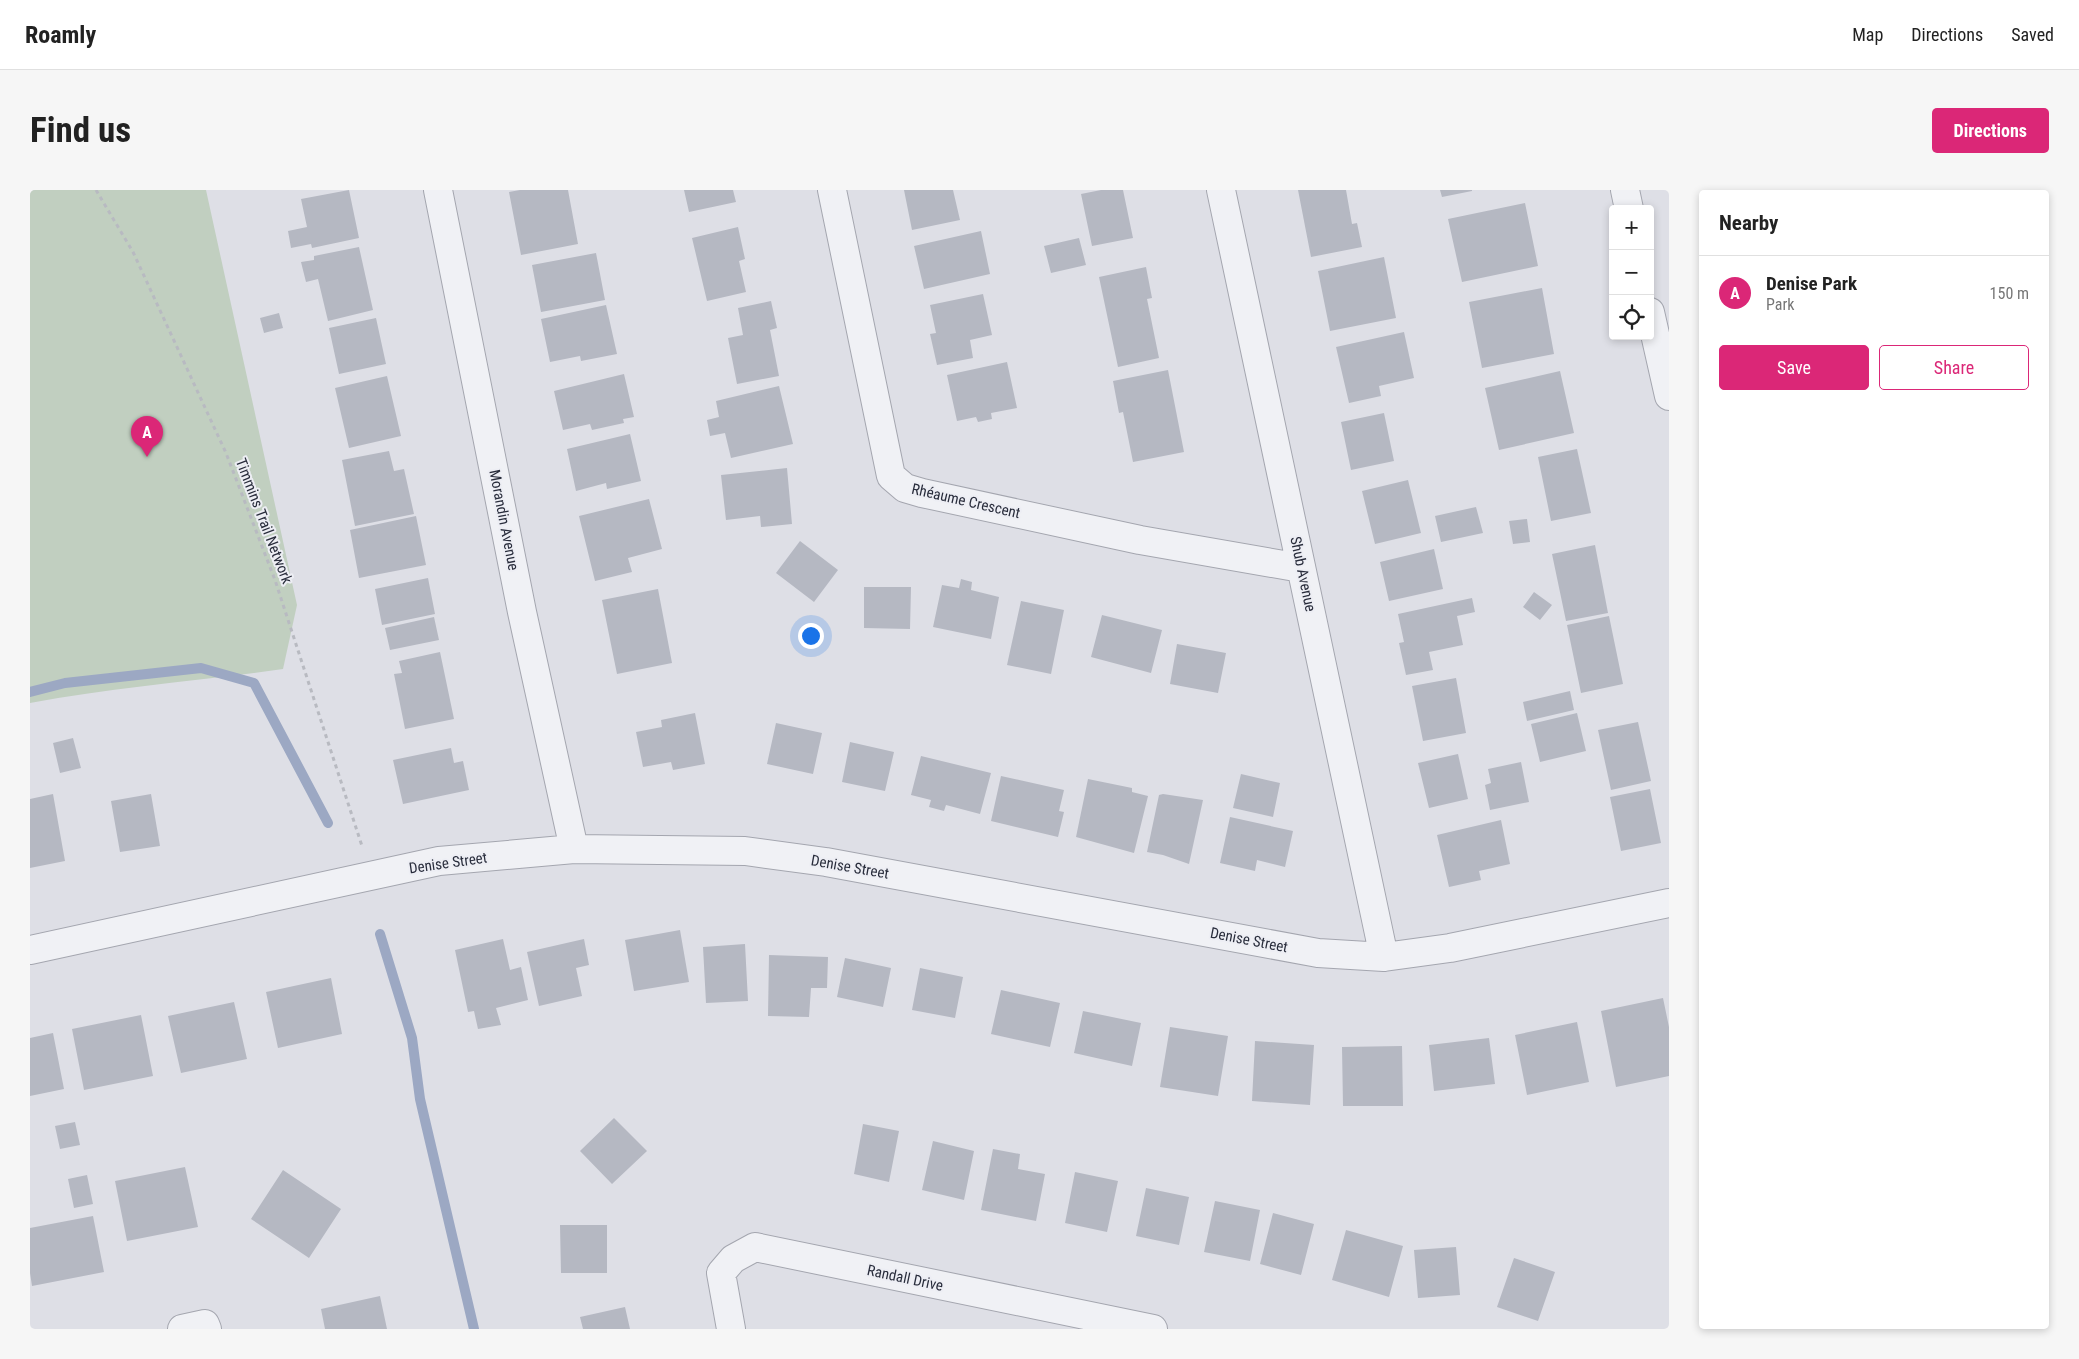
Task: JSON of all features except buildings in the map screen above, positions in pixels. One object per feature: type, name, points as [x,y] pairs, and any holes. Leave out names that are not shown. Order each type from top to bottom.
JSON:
[{"type":"street","name":"Morandin Avenue","points":[[438,190],[522,612],[574,849]]},
{"type":"street","name":"Rhéaume Crescent","points":[[832,190],[891,476],[905,488],[1140,540],[1302,568]]},
{"type":"street","name":"Shub Avenue","points":[[1221,190],[1384,957]]},
{"type":"street","points":[[1625,190],[1628,205]]},
{"type":"street","points":[[1654,330],[1669,396]]},
{"type":"street","name":"Denise Street","points":[[30,950],[439,861],[574,849],[745,851],[799,858],[1318,954],[1384,957],[1450,948],[1669,903]]},
{"type":"street","name":"Randall Drive","points":[[731,1329],[722,1273],[733,1259],[755,1247],[1153,1329]]},
{"type":"street","points":[[182,1329],[205,1324],[206,1329]]},
{"type":"path","name":"Timmins Trail Network","points":[[96,190],[133,252],[226,453],[275,580],[372,876]]},
{"type":"green space","points":[[30,190],[206,190],[297,605],[283,669],[62,697],[30,703]]},
{"type":"waterway","points":[[30,692],[65,683],[201,668],[254,683],[328,823]]},
{"type":"waterway","points":[[380,934],[412,1038],[420,1099],[474,1329]]},
{"type":"place","name":"Denise Park","points":[[147,457]]}]
